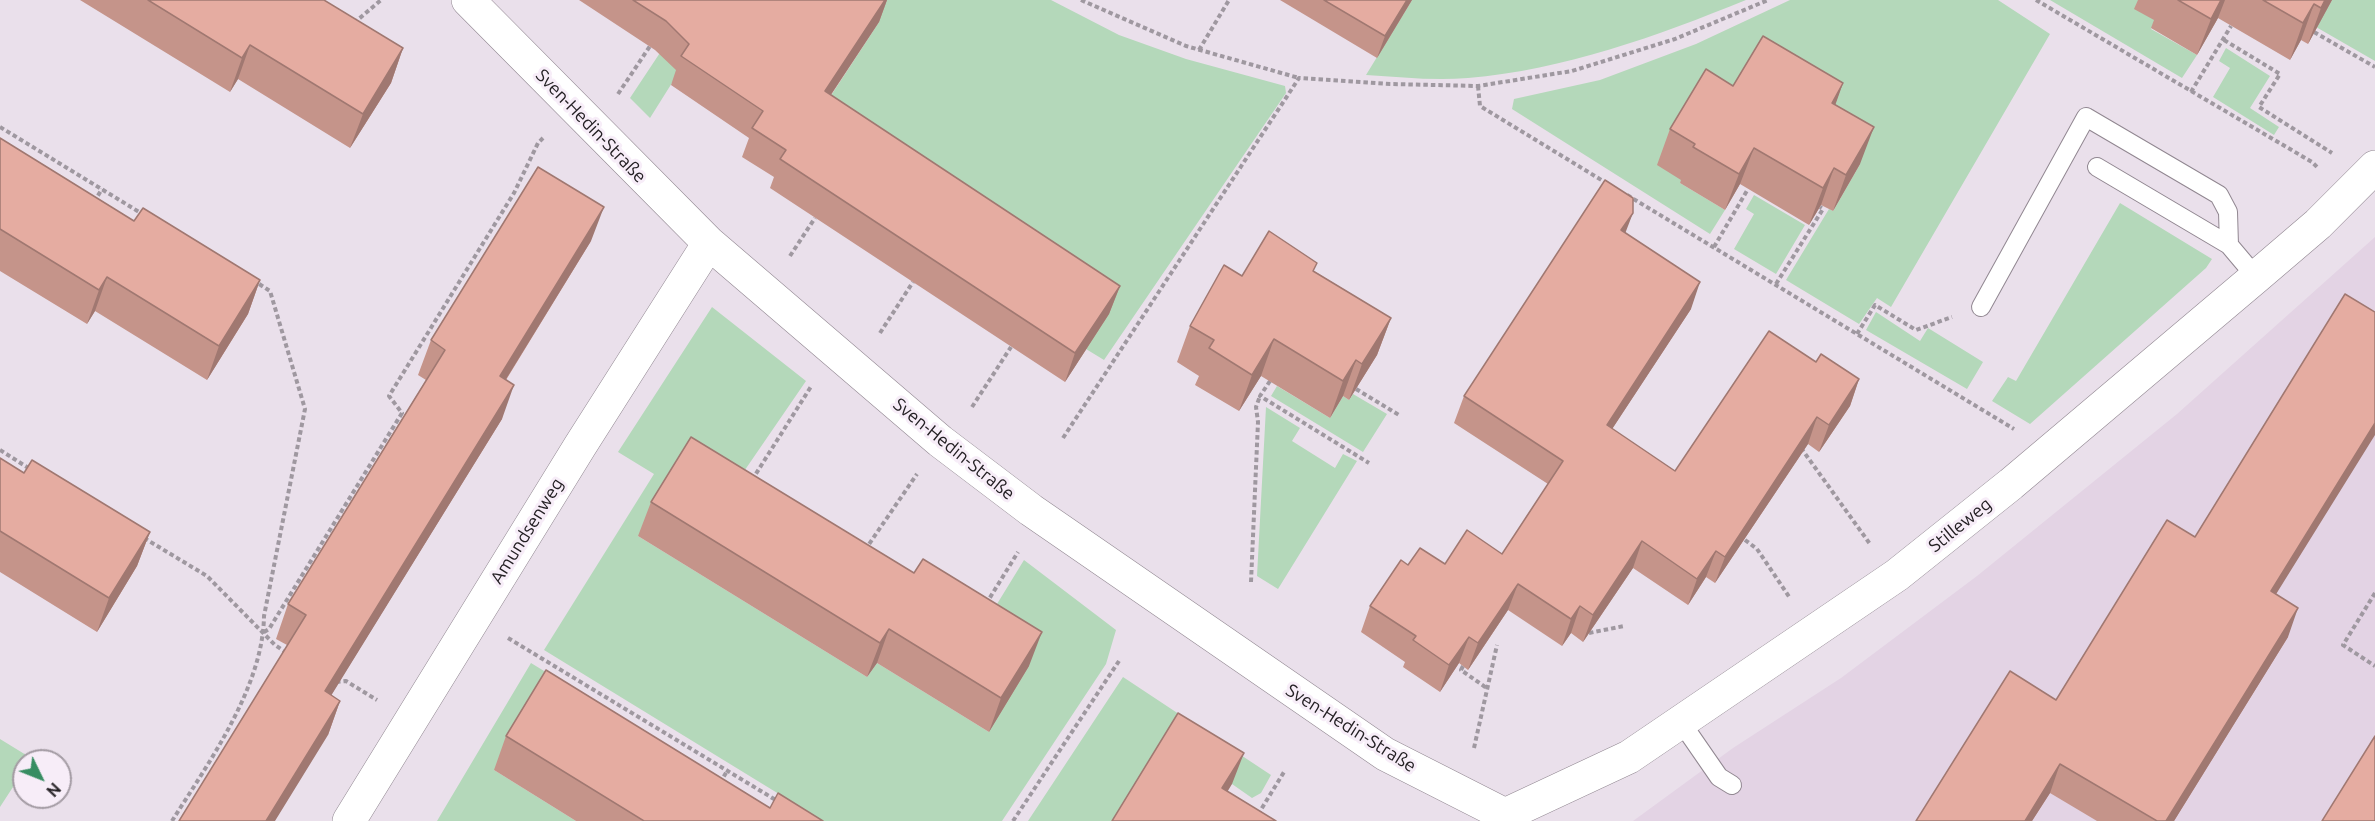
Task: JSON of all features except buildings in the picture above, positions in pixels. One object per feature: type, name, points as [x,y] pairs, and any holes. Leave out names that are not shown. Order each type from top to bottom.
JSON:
[{"type":"street","name":"Sven-Hedin-Straße","points":[[468,0],[709,243],[940,441],[1031,510],[1385,754],[1504,818]]},
{"type":"street","name":"Stilleweg","points":[[1504,818],[1629,758],[1897,575],[2011,484],[2256,277],[2318,224],[2375,167]]},
{"type":"street","name":"Amundsenweg","points":[[349,821],[580,446],[709,243]]},
{"type":"lane","points":[[1981,307],[2086,117],[2219,195],[2228,212],[2229,245]]},
{"type":"lane","points":[[2097,167],[2229,245],[2256,277]]},
{"type":"lane","points":[[1681,722],[1719,777],[1732,785]]},
{"type":"path","points":[[347,23],[350,25],[362,19],[381,0]]},
{"type":"path","points":[[1081,0],[1199,50],[1299,78],[1390,84],[1478,86],[1572,71],[1675,39],[1768,0]]},
{"type":"path","points":[[1199,50],[1230,0]]},
{"type":"path","points":[[2036,0],[2312,162],[2322,172]]},
{"type":"path","points":[[2192,92],[2231,26]]},
{"type":"path","points":[[2314,32],[2375,67]]},
{"type":"path","points":[[616,96],[657,37]]},
{"type":"path","points":[[2223,40],[2280,74],[2259,107],[2329,150],[2337,158]]},
{"type":"path","points":[[1062,438],[1299,78]]},
{"type":"path","points":[[1478,86],[1480,106],[1612,186]]},
{"type":"path","points":[[0,127],[149,218]]},
{"type":"path","points":[[9,142],[13,135]]},
{"type":"path","points":[[264,633],[269,629],[402,413],[389,396],[514,193],[538,142],[543,138]]},
{"type":"path","points":[[90,209],[102,189]]},
{"type":"path","points":[[1714,247],[1748,189]]},
{"type":"path","points":[[1622,192],[2017,431]]},
{"type":"path","points":[[1776,285],[1823,209],[1820,207]]},
{"type":"path","points":[[789,256],[815,218]]},
{"type":"path","points":[[172,821],[242,704],[264,633],[264,615],[305,409],[270,291],[252,280]]},
{"type":"path","points":[[880,333],[913,282]]},
{"type":"path","points":[[1857,334],[1875,305],[1916,330],[1929,325]]},
{"type":"path","points":[[972,407],[1011,347]]},
{"type":"path","points":[[748,487],[815,380]]},
{"type":"path","points":[[1251,582],[1258,422],[1256,407],[1270,381]]},
{"type":"path","points":[[1356,389],[1399,415]]},
{"type":"path","points":[[1260,396],[1369,463]]},
{"type":"path","points":[[1798,445],[1877,553]]},
{"type":"path","points":[[0,450],[37,473]]},
{"type":"path","points":[[861,557],[921,469]]},
{"type":"path","points":[[140,535],[207,576],[264,633],[293,657]]},
{"type":"path","points":[[1744,540],[1757,549],[1790,599]]},
{"type":"path","points":[[982,611],[1022,547]]},
{"type":"path","points":[[2375,593],[2343,645],[2375,666]]},
{"type":"path","points":[[1589,633],[1624,626]]},
{"type":"path","points":[[498,633],[783,804]]},
{"type":"path","points":[[1474,748],[1497,645]]},
{"type":"path","points":[[1013,821],[1119,661]]},
{"type":"path","points":[[1463,666],[1461,670],[1488,689]]},
{"type":"path","points":[[328,682],[346,681],[380,702]]},
{"type":"path","points":[[608,712],[614,702]]},
{"type":"path","points":[[715,790],[727,771]]},
{"type":"path","points":[[1254,821],[1284,772]]},
{"type":"shaded area","points":[[2375,237],[2375,821],[1633,821],[1733,748],[1841,678],[1977,576],[2177,414]]},
{"type":"green space","points":[[695,0],[682,67],[650,118],[630,98]]},
{"type":"green space","points":[[845,0],[1051,0],[1119,35],[1186,59],[1285,86],[1286,93],[1104,360],[1086,349],[815,120],[879,22]]},
{"type":"green space","points":[[1412,0],[1746,0],[1610,50],[1539,68],[1455,79],[1366,75]]},
{"type":"green space","points":[[1790,0],[1998,0],[2050,34],[1891,307],[1877,298],[1859,324],[1786,280],[1829,209],[1833,211],[1860,164],[1682,180],[1680,183],[1725,210],[1710,234],[1512,109],[1514,99],[1600,80],[1696,44]]},
{"type":"green space","points":[[2050,0],[2140,0],[2155,21],[2151,29],[2197,55],[2182,78]]},
{"type":"green space","points":[[2332,0],[2375,0],[2375,61],[2316,27]]},
{"type":"green space","points":[[2226,48],[2270,76],[2250,108],[2279,127],[2274,135],[2213,97],[2230,68],[2219,61]]},
{"type":"green space","points":[[1754,195],[1805,225],[1776,274],[1734,249],[1754,214],[1746,209]]},
{"type":"green space","points":[[2120,203],[2212,259],[2206,268],[2030,424],[1992,401],[2008,377],[2016,381]]},
{"type":"green space","points":[[712,307],[806,381],[725,499],[638,536],[867,677],[877,663],[989,732],[978,635],[1024,560],[1116,630],[1106,664],[1002,821],[823,821],[544,650],[654,474],[618,452]]},
{"type":"green space","points":[[1876,312],[1920,341],[1928,328],[1983,362],[1967,389],[1866,330]]},
{"type":"green space","points":[[1277,386],[1330,418],[1343,396],[1349,400],[1353,394],[1387,414],[1363,452],[1271,396]]},
{"type":"green space","points":[[1266,407],[1300,428],[1292,441],[1335,468],[1343,454],[1357,461],[1278,589],[1257,576]]},
{"type":"green space","points":[[531,663],[606,709],[494,770],[576,821],[437,821]]},
{"type":"green space","points":[[1123,677],[1271,775],[1261,793],[1252,798],[1232,784],[1119,821],[1028,821]]},
{"type":"green space","points":[[0,739],[16,749],[12,749],[12,788],[0,807]]}]
